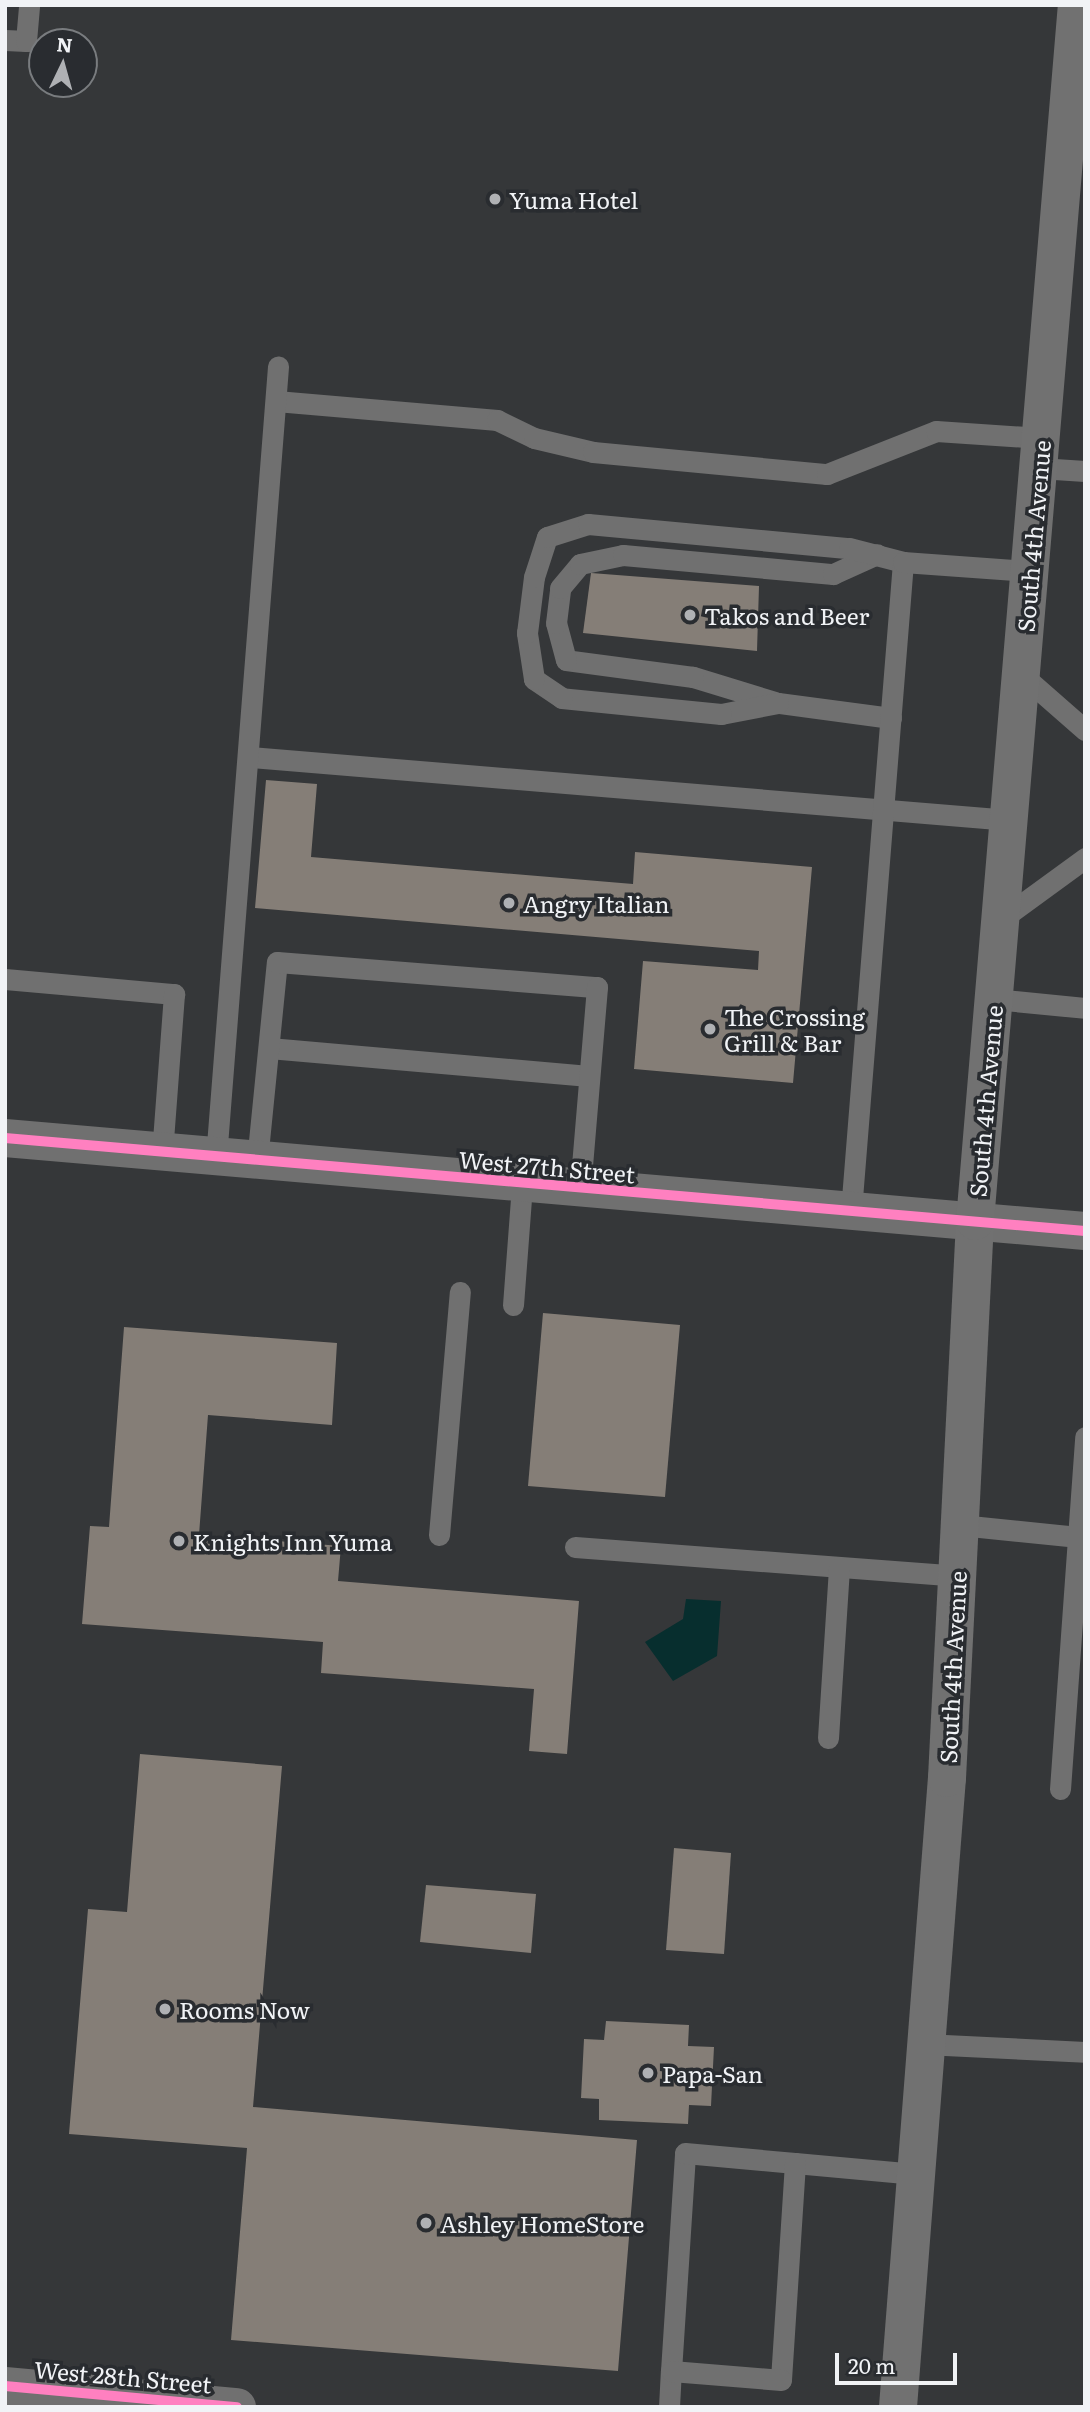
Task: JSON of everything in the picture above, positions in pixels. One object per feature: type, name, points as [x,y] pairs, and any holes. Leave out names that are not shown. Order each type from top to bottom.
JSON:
[{"type":"main road","name":"South 4th Avenue","points":[[898,2407],[957,1576],[975,1221],[1040,453],[1075,164],[1077,5]]},
{"type":"street","name":"West 27th Street","points":[[5,1138],[522,1186],[1085,1231]]},
{"type":"street","name":"West 28th Street","points":[[5,2386],[237,2407]]},
{"type":"lane","points":[[5,40],[26,41],[29,5]]},
{"type":"lane","points":[[216,1158],[251,757],[278,366]]},
{"type":"lane","points":[[276,401],[497,420],[534,438],[593,452],[827,474],[936,431],[1040,453],[1085,471]]},
{"type":"lane","points":[[778,703],[720,714],[562,698],[534,679],[527,633],[534,577],[547,537],[587,524],[877,554],[903,562],[1030,571]]},
{"type":"lane","points":[[877,554],[833,574],[623,555],[580,564],[560,588],[556,623],[566,660],[693,677],[778,703],[891,718]]},
{"type":"lane","points":[[851,1211],[903,562]]},
{"type":"lane","points":[[1021,674],[1085,730]]},
{"type":"lane","points":[[251,757],[883,812],[1009,820]]},
{"type":"lane","points":[[1000,920],[1085,858]]},
{"type":"lane","points":[[257,1161],[277,962],[597,988],[580,1190]]},
{"type":"lane","points":[[5,979],[174,994],[162,1152]]},
{"type":"lane","points":[[994,999],[1085,1007]]},
{"type":"lane","points":[[269,1048],[589,1076]]},
{"type":"lane","points":[[513,1305],[522,1186]]},
{"type":"lane","points":[[439,1535],[460,1292]]},
{"type":"lane","points":[[1060,1789],[1085,1437]]},
{"type":"lane","points":[[960,1525],[1078,1537]]},
{"type":"lane","points":[[575,1547],[957,1576]]},
{"type":"lane","points":[[828,1738],[839,1567]]},
{"type":"lane","points":[[924,2044],[1085,2052]]},
{"type":"lane","points":[[669,2407],[685,2153],[915,2174]]},
{"type":"lane","points":[[671,2371],[781,2380],[795,2163]]},
{"type":"water","points":[[686,1599],[721,1601],[717,1656],[673,1681],[645,1642],[683,1619]]},
{"type":"building","points":[[591,573],[759,586],[757,651],[583,633]]},
{"type":"building","points":[[266,780],[317,784],[311,857],[633,884],[635,852],[812,867],[793,1083],[634,1069],[643,961],[758,970],[759,951],[255,908]]},
{"type":"building","points":[[543,1313],[680,1325],[665,1497],[528,1486]]},
{"type":"building","name":"Knights Inn Yuma","points":[[124,1327],[337,1343],[332,1425],[208,1415],[199,1535],[341,1546],[338,1581],[579,1601],[567,1754],[529,1751],[534,1689],[321,1673],[323,1642],[82,1624],[90,1526],[109,1527]]},
{"type":"building","points":[[140,1754],[282,1766],[253,2107],[637,2140],[618,2371],[231,2340],[247,2148],[69,2134],[88,1909],[127,1912]]},
{"type":"building","points":[[674,1848],[731,1853],[724,1954],[666,1950]]},
{"type":"building","points":[[426,1885],[536,1894],[531,1953],[420,1942]]},
{"type":"building","name":"Papa-San","points":[[606,2021],[689,2025],[688,2046],[714,2047],[711,2106],[689,2105],[688,2124],[599,2120],[599,2099],[581,2098],[584,2039],[604,2040]]},
{"type":"cycle path","points":[[5,1138],[1085,1231]]},
{"type":"cycle path","points":[[5,2386],[237,2407]]},
{"type":"place","name":"Yuma Hotel","points":[[495,199]]},
{"type":"place","name":"Takos and Beer","points":[[690,615]]},
{"type":"place","name":"Angry Italian","points":[[509,903]]},
{"type":"place","name":"The Crossing Grill & Bar","points":[[710,1029]]},
{"type":"place","name":"Knights Inn Yuma","points":[[179,1541]]},
{"type":"place","name":"Rooms Now","points":[[165,2009]]},
{"type":"place","name":"Papa-San","points":[[648,2073]]},
{"type":"place","name":"Ashley HomeStore","points":[[426,2223]]}]
